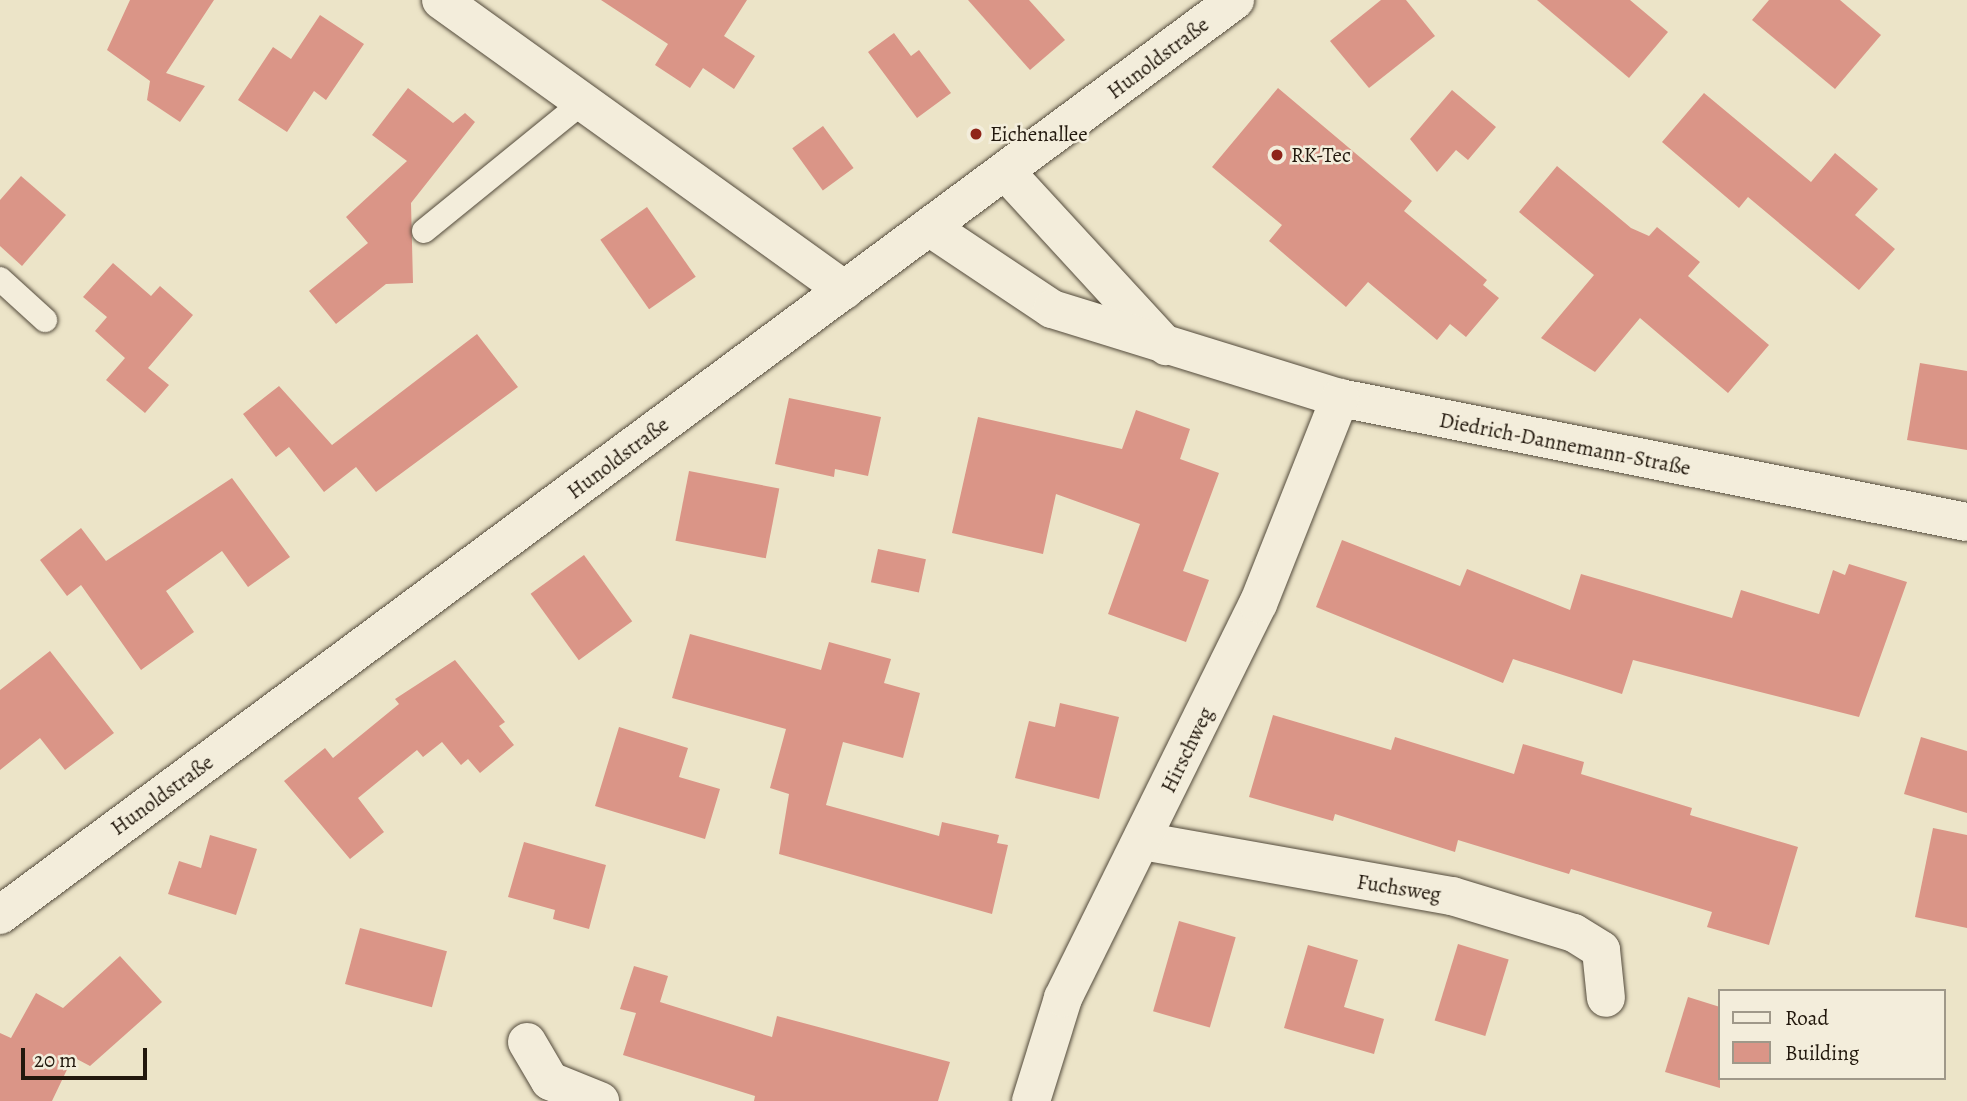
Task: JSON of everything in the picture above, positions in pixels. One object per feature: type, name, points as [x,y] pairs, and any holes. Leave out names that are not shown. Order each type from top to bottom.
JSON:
[{"type":"street","points":[[441,0],[584,100],[845,290]]},
{"type":"street","name":"Hunoldstraße","points":[[0,915],[1235,0]]},
{"type":"street","points":[[1005,171],[1168,348]]},
{"type":"street","name":"Diedrich-Dannemann-Straße","points":[[929,227],[1052,309],[1168,348],[1340,398],[1967,522]]},
{"type":"street","name":"Hirschweg","points":[[1031,1101],[1063,998],[1258,604],[1340,398]]},
{"type":"street","name":"Fuchsweg","points":[[1142,841],[1452,896],[1574,933],[1601,950],[1606,998]]},
{"type":"street","points":[[527,1042],[550,1082],[600,1101]]},
{"type":"lane","points":[[424,232],[584,100]]},
{"type":"lane","points":[[0,279],[45,320]]},
{"type":"building","points":[[130,0],[214,0],[166,73],[205,86],[180,122],[147,100],[150,81],[107,50]]},
{"type":"building","points":[[601,0],[747,0],[724,36],[755,56],[734,89],[703,68],[690,88],[655,65],[668,44]]},
{"type":"building","points":[[968,0],[1029,0],[1065,40],[1030,70]]},
{"type":"building","points":[[1381,0],[1406,0],[1435,36],[1369,88],[1330,41]]},
{"type":"building","points":[[1537,0],[1630,0],[1668,32],[1629,78]]},
{"type":"building","points":[[1769,0],[1840,0],[1881,35],[1835,89],[1752,20]]},
{"type":"building","points":[[320,15],[364,44],[326,100],[314,91],[287,132],[238,100],[273,47],[291,59]]},
{"type":"building","points":[[894,33],[911,56],[919,50],[951,93],[917,118],[868,52]]},
{"type":"building","points":[[408,88],[453,123],[465,113],[475,122],[411,203],[413,283],[386,284],[336,324],[309,291],[368,243],[346,217],[407,161],[372,135]]},
{"type":"building","points":[[1278,88],[1412,201],[1404,211],[1487,280],[1483,285],[1499,298],[1466,337],[1450,324],[1437,340],[1368,282],[1346,307],[1269,241],[1282,225],[1212,167]]},
{"type":"building","points":[[1452,90],[1496,127],[1468,160],[1456,150],[1437,172],[1410,139]]},
{"type":"building","points":[[1704,93],[1811,182],[1835,153],[1878,189],[1855,215],[1895,249],[1859,290],[1748,197],[1739,208],[1662,142]]},
{"type":"building","points":[[823,126],[854,168],[823,190],[792,148]]},
{"type":"building","points":[[1557,166],[1631,228],[1649,236],[1657,227],[1700,262],[1688,276],[1769,345],[1728,393],[1640,318],[1595,372],[1541,338],[1594,275],[1519,212]]},
{"type":"building","points":[[21,176],[66,215],[22,266],[0,246],[0,200]]},
{"type":"building","points":[[647,207],[696,277],[649,309],[600,240]]},
{"type":"building","points":[[113,263],[151,296],[160,286],[193,315],[148,368],[169,385],[145,413],[106,380],[125,358],[95,331],[107,317],[83,297]]},
{"type":"building","points":[[477,334],[518,387],[376,492],[356,467],[324,492],[289,447],[276,457],[243,414],[279,386],[332,445]]},
{"type":"building","points":[[1920,363],[1967,371],[1967,450],[1907,440]]},
{"type":"building","points":[[789,398],[881,417],[868,476],[835,469],[834,477],[775,464]]},
{"type":"building","points":[[1136,410],[1190,429],[1180,459],[1219,473],[1183,571],[1209,580],[1186,642],[1108,614],[1140,524],[1056,494],[1043,554],[952,533],[978,417],[1122,449]]},
{"type":"building","points":[[689,471],[779,489],[766,558],[675,541]]},
{"type":"building","points":[[232,478],[290,557],[248,587],[222,551],[166,591],[194,632],[141,670],[81,585],[67,596],[40,560],[81,528],[106,561]]},
{"type":"building","points":[[1342,540],[1460,586],[1467,569],[1570,610],[1581,574],[1732,618],[1741,590],[1819,614],[1833,570],[1845,575],[1849,564],[1907,582],[1859,717],[1633,660],[1622,694],[1513,659],[1503,683],[1316,607]]},
{"type":"building","points":[[878,549],[926,559],[919,592],[871,582]]},
{"type":"building","points":[[584,555],[632,621],[579,660],[531,594]]},
{"type":"building","points":[[690,634],[821,670],[829,642],[891,659],[884,683],[920,693],[903,758],[843,742],[826,805],[939,836],[942,822],[999,835],[997,843],[1008,845],[992,914],[779,854],[789,794],[770,788],[786,729],[672,698]]},
{"type":"building","points":[[50,651],[114,733],[65,770],[40,738],[0,770],[0,690]]},
{"type":"building","points":[[455,660],[505,722],[499,726],[514,745],[480,773],[468,759],[461,765],[442,742],[423,757],[417,750],[358,798],[384,832],[350,859],[284,781],[325,748],[333,758],[399,704],[395,699]]},
{"type":"building","points":[[1060,703],[1119,717],[1099,799],[1015,778],[1029,721],[1055,727]]},
{"type":"building","points":[[1273,715],[1391,750],[1395,737],[1514,774],[1523,744],[1584,762],[1581,774],[1692,808],[1690,815],[1798,847],[1769,945],[1707,927],[1712,912],[1571,869],[1569,874],[1458,840],[1455,852],[1335,814],[1333,821],[1249,797]]},
{"type":"building","points":[[619,727],[688,748],[679,777],[720,789],[705,839],[595,806]]},
{"type":"building","points":[[1921,737],[1967,751],[1967,813],[1904,794]]},
{"type":"building","points":[[1933,828],[1967,835],[1967,928],[1915,917]]},
{"type":"building","points":[[210,835],[257,849],[236,915],[168,894],[179,861],[201,868]]},
{"type":"building","points":[[524,842],[606,865],[589,929],[553,919],[555,910],[508,897]]},
{"type":"building","points":[[1179,921],[1236,937],[1210,1028],[1153,1011]]},
{"type":"building","points":[[360,928],[447,951],[432,1007],[345,984]]},
{"type":"building","points":[[1458,944],[1509,959],[1485,1036],[1435,1021]]},
{"type":"building","points":[[1308,945],[1358,960],[1344,1007],[1384,1019],[1374,1054],[1284,1028]]},
{"type":"building","points":[[120,956],[162,1002],[90,1066],[73,1057],[52,1101],[0,1101],[0,1033],[11,1038],[36,993],[63,1008]]},
{"type":"building","points":[[634,966],[668,976],[660,1002],[772,1037],[777,1016],[950,1062],[938,1101],[754,1101],[755,1096],[623,1055],[636,1013],[620,1009]]},
{"type":"building","points":[[1688,997],[1718,1006],[1720,1088],[1665,1072]]},
{"type":"place","name":"Eichenallee","points":[[976,134]]},
{"type":"place","name":"RK-Tec","points":[[1277,155]]}]
